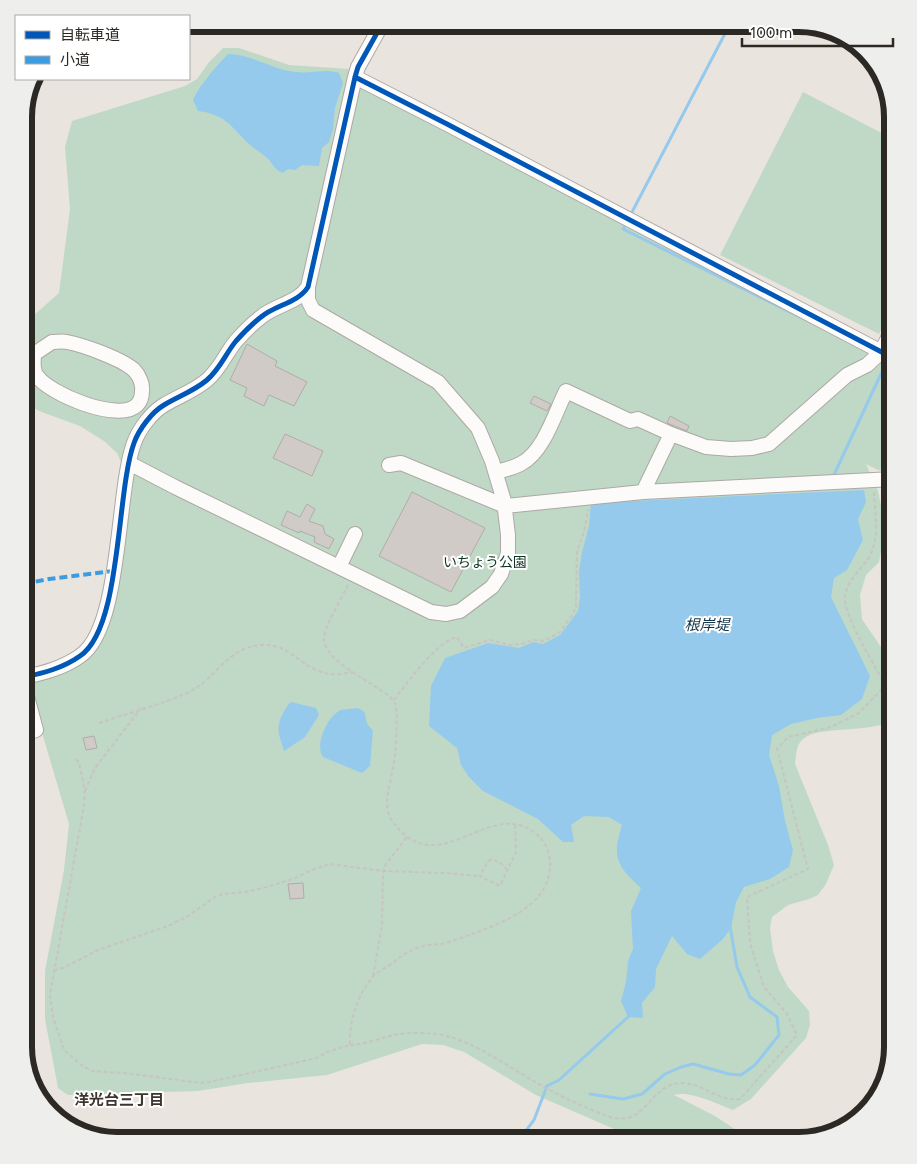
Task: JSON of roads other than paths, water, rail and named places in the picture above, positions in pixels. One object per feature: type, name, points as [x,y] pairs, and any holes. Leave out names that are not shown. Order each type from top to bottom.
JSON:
[{"type":"street","points":[[130,462],[175,488],[431,612],[446,614],[460,611],[492,587],[501,574],[508,553],[505,506],[496,472],[478,428],[438,382],[313,310],[308,300],[308,287],[355,77],[358,67],[377,32]]},
{"type":"street","points":[[355,77],[884,353]]},
{"type":"street","points":[[32,675],[56,670],[81,656],[89,648],[102,624],[107,606],[134,443],[150,417],[163,406],[199,387],[221,365],[251,324],[267,312],[304,294],[308,287]]},
{"type":"street","points":[[52,342],[66,342],[102,352],[134,370],[143,384],[142,397],[138,404],[128,411],[113,411],[87,405],[51,388],[36,376],[34,354],[52,342]]},
{"type":"street","points":[[496,472],[521,464],[539,447],[566,391],[630,421],[638,418],[671,434],[706,447],[752,448],[769,444],[847,375],[884,356]]},
{"type":"street","points":[[643,492],[671,434]]},
{"type":"street","points":[[389,465],[401,463],[505,506],[643,492],[884,479]]},
{"type":"street","points":[[339,567],[355,534]]},
{"type":"street","points":[[32,716],[36,730],[32,731]]},
{"type":"water","points":[[228,54],[245,57],[287,71],[328,71],[339,73],[343,83],[335,108],[333,129],[329,142],[322,148],[319,166],[302,165],[295,170],[288,169],[283,173],[280,172],[228,123],[216,115],[198,111],[193,100],[199,88]]},
{"type":"water","name":"根岸堤","points":[[864,490],[866,502],[858,519],[863,540],[847,570],[834,578],[831,597],[870,676],[862,699],[841,715],[791,724],[772,735],[769,755],[779,786],[785,821],[793,850],[789,867],[770,879],[744,887],[736,902],[731,928],[723,939],[700,959],[687,954],[672,936],[656,969],[655,987],[642,1003],[643,1018],[628,1017],[621,1001],[626,982],[628,961],[633,949],[631,911],[641,888],[626,873],[618,860],[617,845],[622,825],[609,817],[584,816],[571,825],[574,842],[563,842],[538,819],[483,791],[469,777],[461,765],[457,748],[429,726],[431,686],[445,658],[488,643],[519,648],[533,642],[543,644],[560,635],[578,611],[580,597],[579,572],[589,526],[591,503]]},
{"type":"water","points":[[291,702],[316,708],[319,715],[305,737],[284,751],[279,733],[279,725],[282,715]]},
{"type":"water","points":[[357,708],[365,713],[368,725],[373,731],[370,766],[362,773],[323,757],[320,745],[327,724],[336,713],[341,710]]},
{"type":"waterway","points":[[630,216],[725,33]]},
{"type":"waterway","points":[[626,224],[623,229],[800,317]]},
{"type":"waterway","points":[[833,477],[884,367]]},
{"type":"waterway","points":[[590,1094],[623,1099],[642,1094],[665,1074],[693,1064],[729,1074],[741,1075],[755,1065],[779,1035],[777,1017],[750,997],[737,967],[730,926]]},
{"type":"waterway","points":[[525,1132],[534,1120],[547,1086],[559,1080],[629,1014]]},
{"type":"district","name":"洋光台三丁目","points":[[119,1100]]},
{"type":"park label","name":"いちょう公園","points":[[485,562]]}]
